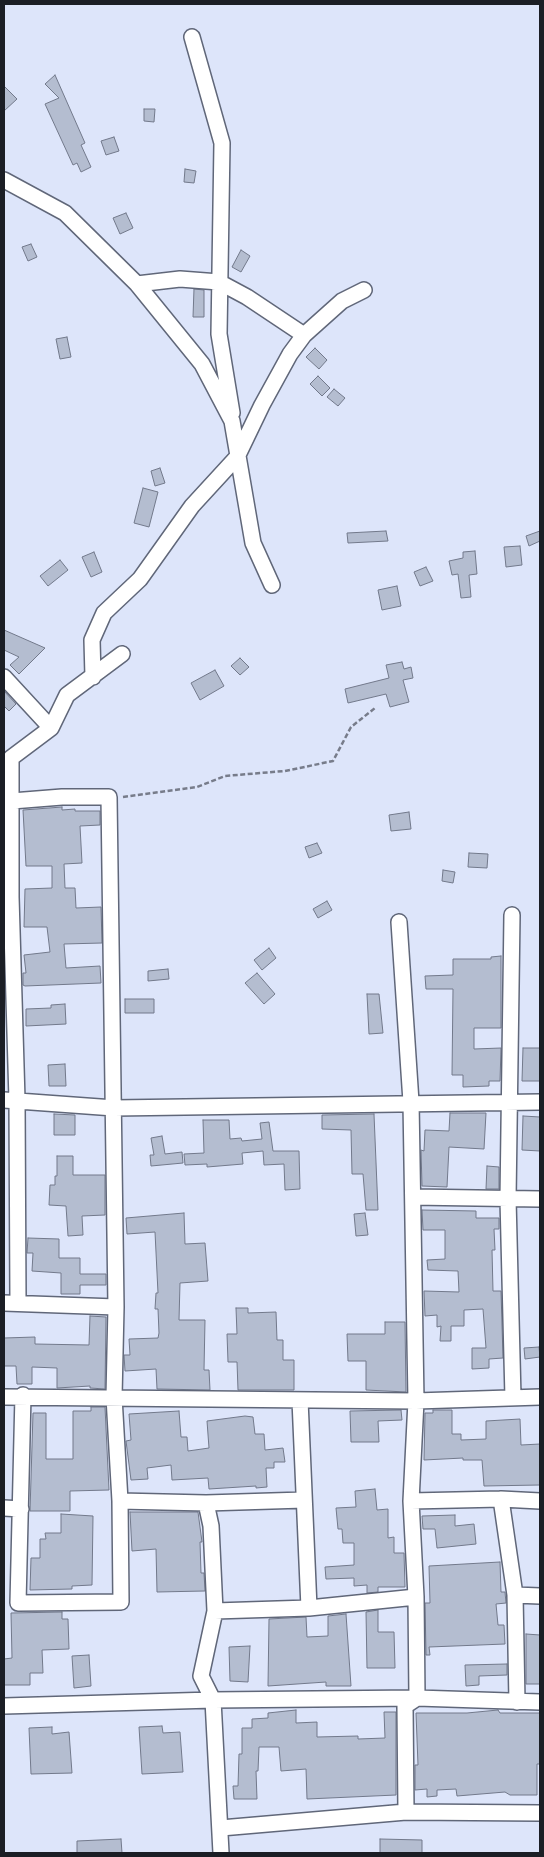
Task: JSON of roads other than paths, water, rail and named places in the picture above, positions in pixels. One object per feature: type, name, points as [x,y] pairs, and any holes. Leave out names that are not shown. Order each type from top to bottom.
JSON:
[{"type":"street","points":[[192,37],[222,143],[219,334],[228,379],[237,457],[254,542],[272,585]]},
{"type":"street","points":[[4,180],[64,213],[137,284],[202,364],[232,420]]},
{"type":"street","points":[[137,284],[180,279],[219,282],[247,297],[304,335]]},
{"type":"street","points":[[93,677],[92,640],[104,613],[140,579],[192,506],[237,457],[262,405],[290,354],[304,335],[342,301],[364,290]]},
{"type":"street","points":[[116,1307],[11,1303],[7,897],[12,801],[7,764],[51,728],[67,695],[122,654]]},
{"type":"street","points":[[4,677],[51,728]]},
{"type":"street","points":[[12,801],[62,797],[109,798],[116,1307],[114,1397],[120,1501],[121,1602],[18,1603],[23,1396]]},
{"type":"street","points":[[512,915],[511,1101],[508,1199],[513,1398]]},
{"type":"street","points":[[399,922],[411,1102],[416,1401],[411,1502],[416,1597],[417,1698]]},
{"type":"street","points":[[10,1100],[114,1108],[411,1102],[540,1102]]},
{"type":"street","points":[[413,1197],[540,1199]]},
{"type":"street","points":[[4,1397],[416,1401],[540,1397]]},
{"type":"street","points":[[300,1400],[309,1608]]},
{"type":"street","points":[[411,1502],[501,1499],[540,1501]]},
{"type":"street","points":[[501,1499],[515,1595],[517,1702]]},
{"type":"street","points":[[120,1501],[206,1503],[304,1500]]},
{"type":"street","points":[[206,1503],[211,1526],[215,1611],[201,1676],[213,1700],[221,1853]]},
{"type":"street","points":[[4,1508],[21,1509]]},
{"type":"street","points":[[515,1595],[540,1596]]},
{"type":"street","points":[[215,1611],[309,1608],[416,1597]]},
{"type":"street","points":[[406,1812],[405,1706],[417,1698]]},
{"type":"street","points":[[4,1706],[213,1700],[417,1698],[540,1702]]},
{"type":"street","points":[[221,1828],[406,1812],[540,1813]]}]
